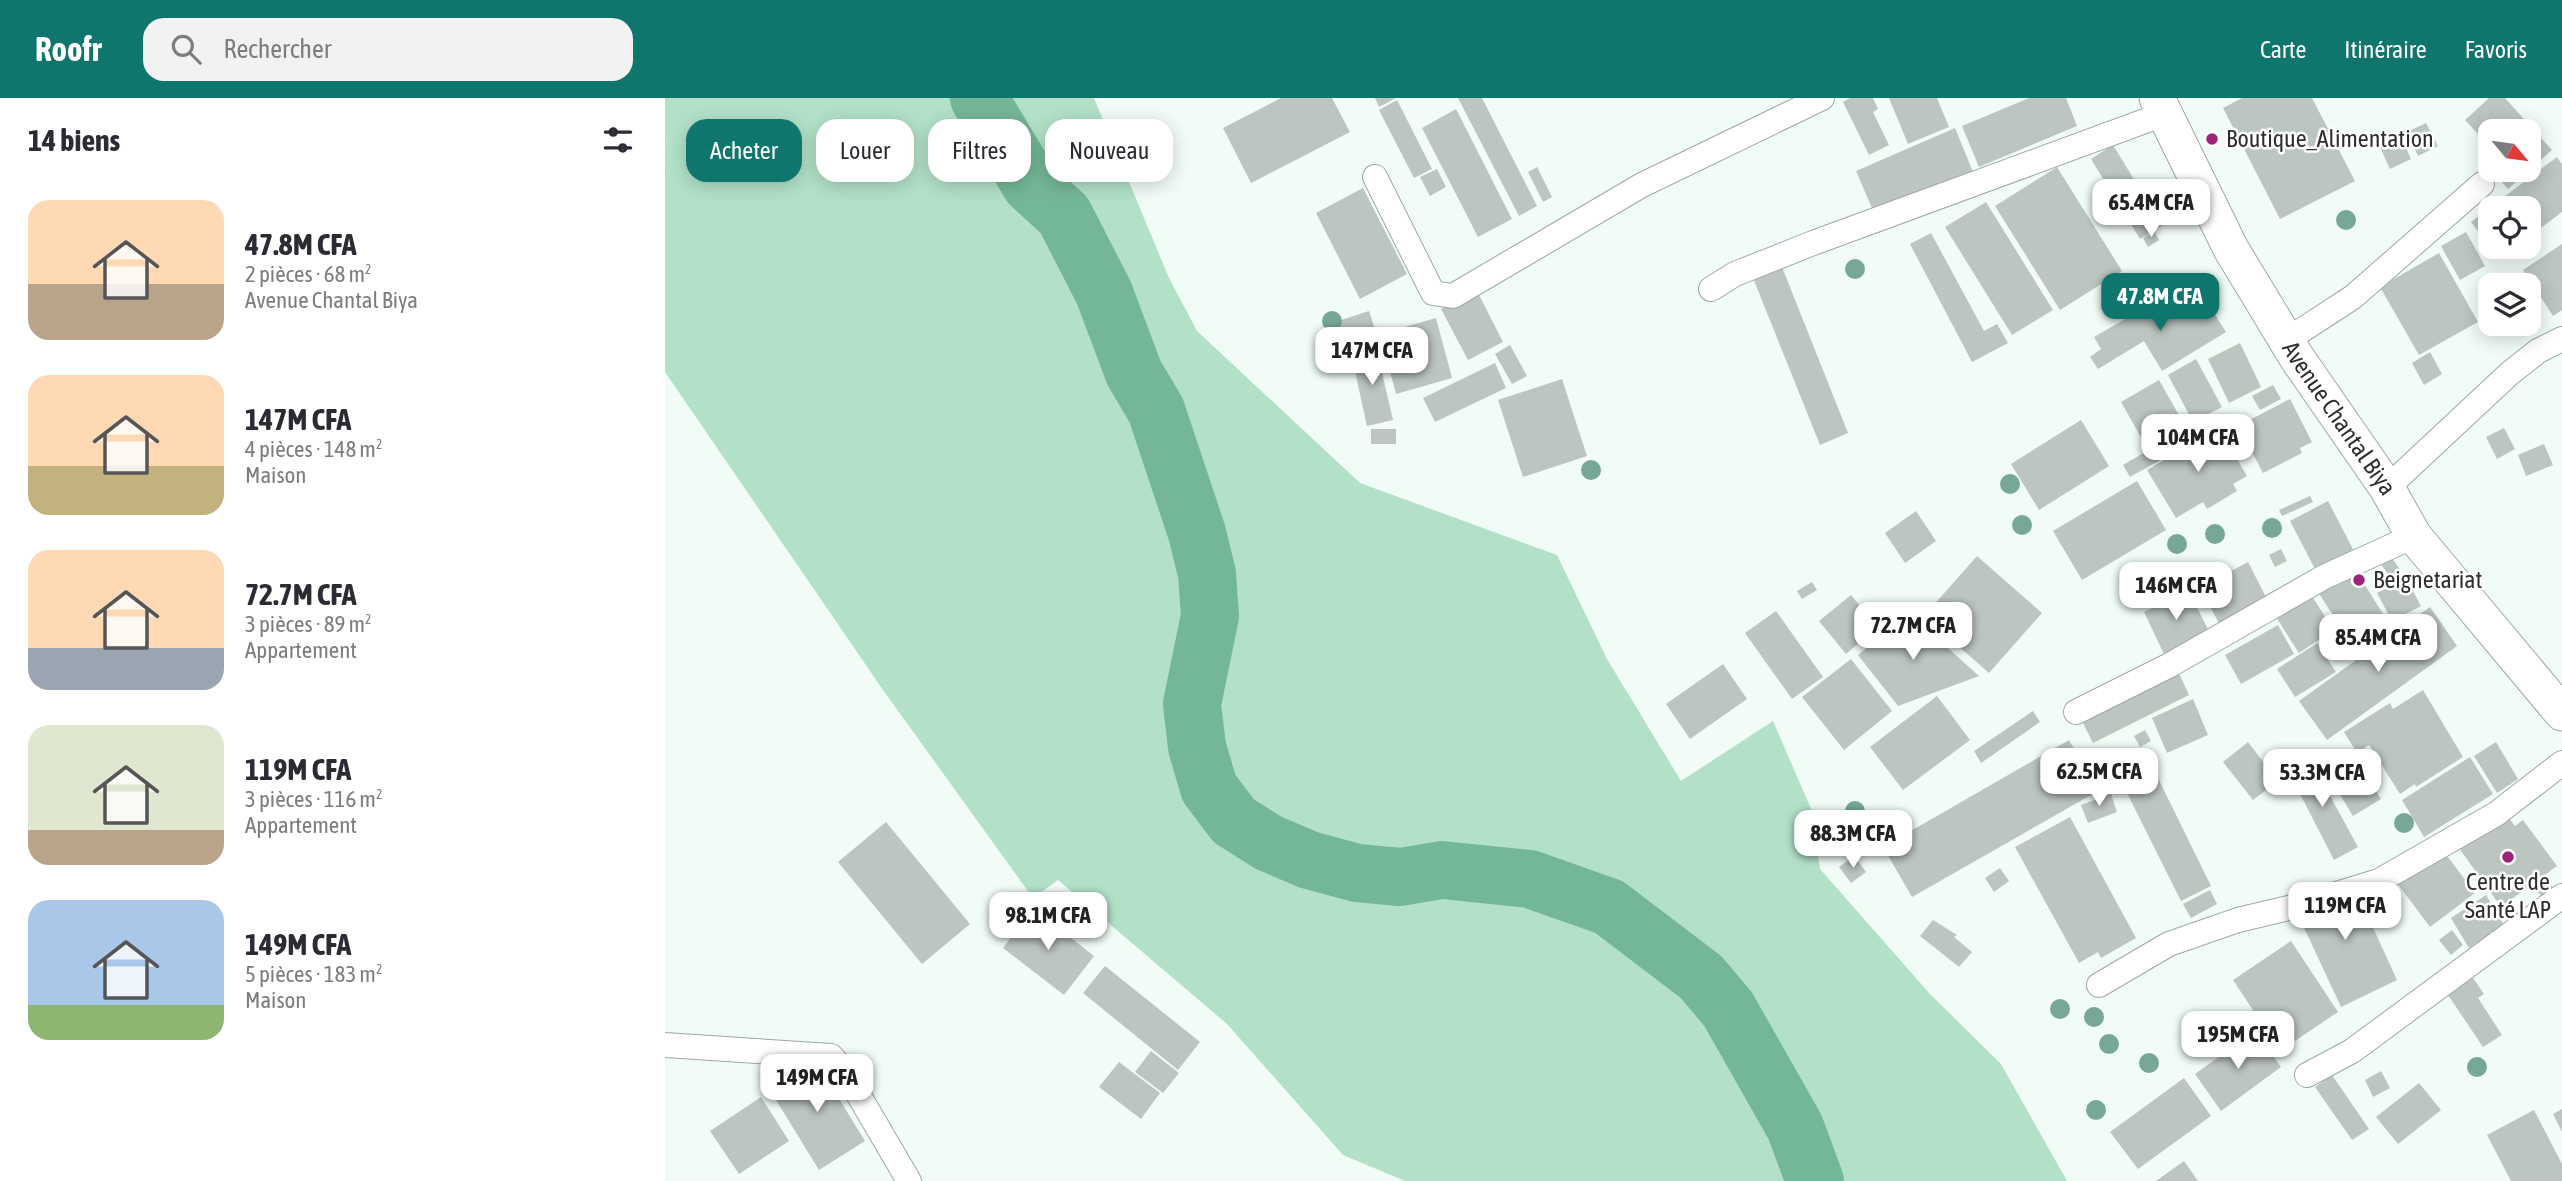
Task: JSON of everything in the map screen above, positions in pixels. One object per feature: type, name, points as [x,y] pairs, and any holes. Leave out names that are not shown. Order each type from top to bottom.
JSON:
[{"type":"main road","name":"Avenue Chantal Biya","points":[[2161,106],[2231,249],[2287,340],[2387,488],[2414,536],[2562,713]]},
{"type":"street","points":[[1375,177],[1433,293],[1453,296],[1642,185],[1822,98]]},
{"type":"street","points":[[1711,289],[1735,274],[2161,106]]},
{"type":"street","points":[[2287,340],[2353,297],[2482,184]]},
{"type":"street","points":[[2387,488],[2509,374],[2538,351],[2562,339]]},
{"type":"street","points":[[2077,712],[2170,666],[2324,577],[2414,536]]},
{"type":"street","points":[[2099,985],[2169,944],[2238,919],[2301,905],[2379,881],[2496,814],[2562,762]]},
{"type":"street","points":[[2307,1074],[2352,1051],[2562,896]]},
{"type":"street","points":[[665,1045],[831,1056],[844,1070],[909,1181]]},
{"type":"green space","points":[[665,98],[1094,98],[1103,119],[1045,119],[1045,182],[1129,182],[1169,278],[1197,331],[1360,483],[1557,555],[1607,659],[1681,781],[1773,721],[1812,811],[1820,869],[1930,994],[2001,1064],[2067,1181],[1405,1181],[1343,1155],[1227,1024],[1058,880],[1033,898],[883,690],[665,372]]},
{"type":"building","points":[[1281,98],[1332,98],[1350,132],[1251,183],[1223,128]]},
{"type":"building","points":[[1375,98],[1396,98],[1379,107]]},
{"type":"building","points":[[1458,98],[1482,98],[1537,206],[1519,216]]},
{"type":"building","points":[[1850,98],[1873,98],[1878,109],[1873,112],[1889,145],[1869,155],[1843,102]]},
{"type":"building","points":[[1889,98],[1937,98],[1949,127],[1908,144]]},
{"type":"building","points":[[2029,98],[2066,98],[2077,126],[1979,167],[1962,126]]},
{"type":"building","points":[[2242,98],[2312,98],[2355,181],[2280,219],[2223,108]]},
{"type":"building","points":[[2489,98],[2505,98],[2524,119],[2478,119],[2478,134],[2465,120]]},
{"type":"building","points":[[1397,100],[1432,169],[1414,178],[1379,110]]},
{"type":"building","points":[[1456,109],[1512,219],[1478,237],[1422,128]]},
{"type":"building","points":[[2426,123],[2438,146],[2418,156],[2407,132]]},
{"type":"building","points":[[1955,128],[1973,172],[1875,215],[1856,171]]},
{"type":"building","points":[[2400,135],[2411,159],[2390,169],[2379,145]]},
{"type":"building","points":[[2541,138],[2552,150],[2541,160]]},
{"type":"building","points":[[2113,145],[2162,225],[2140,239],[2091,159]]},
{"type":"building","points":[[2557,157],[2562,164],[2562,212],[2541,228],[2541,196],[2505,196],[2524,182],[2541,182],[2541,169]]},
{"type":"building","points":[[1537,167],[1552,197],[1543,202],[1528,172]]},
{"type":"building","points":[[2057,167],[2122,271],[2060,310],[1995,206]]},
{"type":"building","points":[[1437,169],[1446,187],[1430,196],[1420,177]]},
{"type":"building","points":[[2502,182],[2516,182],[2508,189]]},
{"type":"building","points":[[1363,188],[1407,274],[1360,299],[1316,213]]},
{"type":"building","points":[[1986,202],[2053,310],[2012,335],[1945,227]]},
{"type":"building","points":[[2478,217],[2478,231],[2471,222]]},
{"type":"building","points":[[2154,231],[2159,240],[2148,247],[2143,238]]},
{"type":"building","points":[[2466,232],[2478,253],[2478,259],[2481,259],[2485,266],[2460,280],[2441,246]]},
{"type":"building","points":[[1931,233],[1984,331],[1997,324],[2008,343],[1972,362],[1910,244]]},
{"type":"building","points":[[2562,244],[2562,310],[2553,316],[2541,298],[2541,273],[2525,273],[2523,270]]},
{"type":"building","points":[[2439,253],[2478,322],[2419,355],[2380,287]]},
{"type":"building","points":[[1782,267],[1848,433],[1820,445],[1753,278]]},
{"type":"building","points":[[1477,291],[1503,342],[1468,360],[1441,309]]},
{"type":"building","points":[[2174,291],[2191,319],[2210,307],[2226,332],[2162,371],[2144,341],[2098,369],[2090,357],[2101,349],[2094,337]]},
{"type":"building","points":[[1369,311],[1377,335],[1345,345],[1338,321]]},
{"type":"building","points":[[1436,318],[1452,378],[1396,394],[1380,334]]},
{"type":"building","points":[[2240,343],[2261,387],[2229,403],[2208,359]]},
{"type":"building","points":[[1510,345],[1527,376],[1512,384],[1495,354]]},
{"type":"building","points":[[1376,347],[1393,420],[1367,426],[1351,353]]},
{"type":"building","points":[[2430,352],[2442,374],[2424,385],[2412,363]]},
{"type":"building","points":[[2196,359],[2222,407],[2193,422],[2168,375]]},
{"type":"building","points":[[1495,363],[1506,388],[1435,422],[1423,398]]},
{"type":"building","points":[[1562,379],[1587,456],[1523,477],[1498,400]]},
{"type":"building","points":[[2159,380],[2184,424],[2146,446],[2121,402]]},
{"type":"building","points":[[2273,385],[2281,399],[2260,410],[2252,396]]},
{"type":"building","points":[[2290,399],[2312,442],[2300,448],[2302,453],[2263,473],[2238,426]]},
{"type":"building","points":[[2081,420],[2109,466],[2039,510],[2011,464]]},
{"type":"building","points":[[2219,428],[2247,476],[2233,484],[2237,491],[2207,509],[2203,502],[2176,518],[2147,470]]},
{"type":"building","points":[[2504,428],[2515,449],[2497,459],[2486,437]]},
{"type":"building","points":[[1371,429],[1396,429],[1396,444],[1371,444]]},
{"type":"building","points":[[2544,444],[2553,465],[2526,476],[2518,455]]},
{"type":"building","points":[[2157,445],[2164,458],[2130,477],[2123,465]]},
{"type":"building","points":[[2137,481],[2166,530],[2082,580],[2053,531]]},
{"type":"building","points":[[2310,496],[2313,502],[2282,516],[2279,510]]},
{"type":"building","points":[[2328,501],[2354,551],[2316,571],[2290,521]]},
{"type":"building","points":[[1916,511],[1936,541],[1905,563],[1885,533]]},
{"type":"building","points":[[2281,549],[2287,561],[2275,567],[2269,555]]},
{"type":"building","points":[[2388,552],[2401,571],[2391,578],[2377,559]]},
{"type":"building","points":[[1977,556],[2042,613],[1989,673],[1924,616]]},
{"type":"building","points":[[2248,562],[2267,599],[2220,625],[2200,588]]},
{"type":"building","points":[[2355,569],[2383,614],[2347,637],[2318,592]]},
{"type":"building","points":[[2406,578],[2421,606],[2392,621],[2377,593]]},
{"type":"building","points":[[1812,582],[1817,590],[1802,599],[1797,591]]},
{"type":"building","points":[[2188,590],[2209,631],[2164,654],[2144,612]]},
{"type":"building","points":[[1851,595],[1878,627],[1846,654],[1819,621]]},
{"type":"building","points":[[2311,595],[2334,630],[2299,653],[2276,617]]},
{"type":"building","points":[[2430,607],[2457,646],[2327,740],[2299,701]]},
{"type":"building","points":[[1776,611],[1823,677],[1792,699],[1745,633]]},
{"type":"building","points":[[1908,612],[1979,676],[1898,706],[1858,655]]},
{"type":"building","points":[[2278,625],[2294,654],[2241,684],[2225,655]]},
{"type":"building","points":[[2317,643],[2336,672],[2295,697],[2277,669]]},
{"type":"building","points":[[1851,659],[1892,711],[1844,750],[1802,697]]},
{"type":"building","points":[[1723,664],[1747,699],[1690,739],[1666,704]]},
{"type":"building","points":[[2178,671],[2189,695],[2093,743],[2081,719]]},
{"type":"building","points":[[2423,690],[2463,757],[2400,794],[2369,745],[2357,753],[2344,732],[2390,703],[2393,709]]},
{"type":"building","points":[[1937,696],[1970,740],[1903,790],[1870,747]]},
{"type":"building","points":[[2193,699],[2208,735],[2167,753],[2152,718]]},
{"type":"building","points":[[2033,711],[2040,722],[1981,763],[1974,751]]},
{"type":"building","points":[[2145,730],[2151,741],[2140,747],[2134,736]]},
{"type":"building","points":[[2069,740],[2098,791],[1912,897],[1883,847]]},
{"type":"building","points":[[2248,742],[2278,781],[2253,800],[2223,762]]},
{"type":"building","points":[[2496,742],[2518,779],[2497,793],[2474,756]]},
{"type":"building","points":[[2352,751],[2381,799],[2353,816],[2324,768]]},
{"type":"building","points":[[2470,757],[2493,794],[2424,837],[2402,800]]},
{"type":"building","points":[[2283,761],[2312,763],[2358,847],[2334,860]]},
{"type":"building","points":[[2154,770],[2211,886],[2181,901],[2123,785]]},
{"type":"building","points":[[2111,794],[2117,812],[2088,823],[2081,805]]},
{"type":"building","name":"Centre de Santé LAP","points":[[2506,814],[2515,826],[2523,820],[2557,866],[2501,907],[2459,848]]},
{"type":"building","points":[[2070,817],[2136,938],[2101,958],[2098,952],[2079,963],[2015,847]]},
{"type":"building","points":[[886,822],[970,924],[922,964],[838,862]]},
{"type":"building","points":[[2442,849],[2475,893],[2430,927],[2397,883]]},
{"type":"building","points":[[1854,856],[1866,872],[1851,883],[1839,867]]},
{"type":"building","points":[[2000,868],[2009,881],[1994,892],[1985,878]]},
{"type":"building","points":[[2350,877],[2397,980],[2341,1007],[2293,904]]},
{"type":"building","points":[[2549,883],[2558,893],[2546,902],[2538,892]]},
{"type":"building","points":[[2210,890],[2217,904],[2191,918],[2183,904]]},
{"type":"building","points":[[2486,895],[2504,925],[2469,948],[2451,918]]},
{"type":"building","points":[[1033,908],[1094,956],[1064,995],[1003,948]]},
{"type":"building","points":[[1933,920],[1957,935],[1954,937],[1972,952],[1959,967],[1920,936]]},
{"type":"building","points":[[2452,930],[2463,945],[2451,955],[2439,940]]},
{"type":"building","points":[[2291,941],[2338,1012],[2280,1051],[2233,980]]},
{"type":"building","points":[[1105,966],[1200,1042],[1178,1070],[1083,993]]},
{"type":"building","points":[[2471,975],[2484,994],[2478,998],[2502,1035],[2483,1047],[2446,992]]},
{"type":"building","points":[[2255,1031],[2281,1067],[2221,1111],[2195,1074]]},
{"type":"building","points":[[1151,1051],[1179,1073],[1163,1093],[1135,1072]]},
{"type":"building","points":[[814,1058],[865,1141],[819,1170],[768,1087]]},
{"type":"building","points":[[1119,1062],[1160,1093],[1141,1119],[1099,1087]]},
{"type":"building","points":[[2381,1071],[2390,1088],[2373,1097],[2365,1080]]},
{"type":"building","points":[[2332,1075],[2369,1129],[2352,1140],[2315,1087]]},
{"type":"building","points":[[2184,1078],[2211,1116],[2138,1169],[2110,1132]]},
{"type":"building","points":[[2419,1083],[2441,1110],[2398,1144],[2376,1117]]},
{"type":"building","points":[[761,1097],[789,1141],[739,1174],[710,1131]]},
{"type":"building","points":[[2562,1109],[2562,1132],[2553,1114]]},
{"type":"building","points":[[2534,1110],[2562,1164],[2562,1181],[2511,1181],[2487,1135]]},
{"type":"building","points":[[2184,1161],[2198,1181],[2156,1181]]},
{"type":"waterway","points":[[979,98],[1031,185],[1064,215],[1104,293],[1134,373],[1156,410],[1197,533],[1207,574],[1210,616],[1192,704],[1197,747],[1209,788],[1234,821],[1269,843],[1309,860],[1357,873],[1400,877],[1442,870],[1530,879],[1609,907],[1701,977],[1728,1009],[1795,1127],[1815,1181]]},
{"type":"place","name":"Boutique_Alimentation","points":[[2212,139]]},
{"type":"place","name":"Beignetariat","points":[[2359,580]]},
{"type":"place","name":"Centre de Santé LAP","points":[[2508,857]]}]
